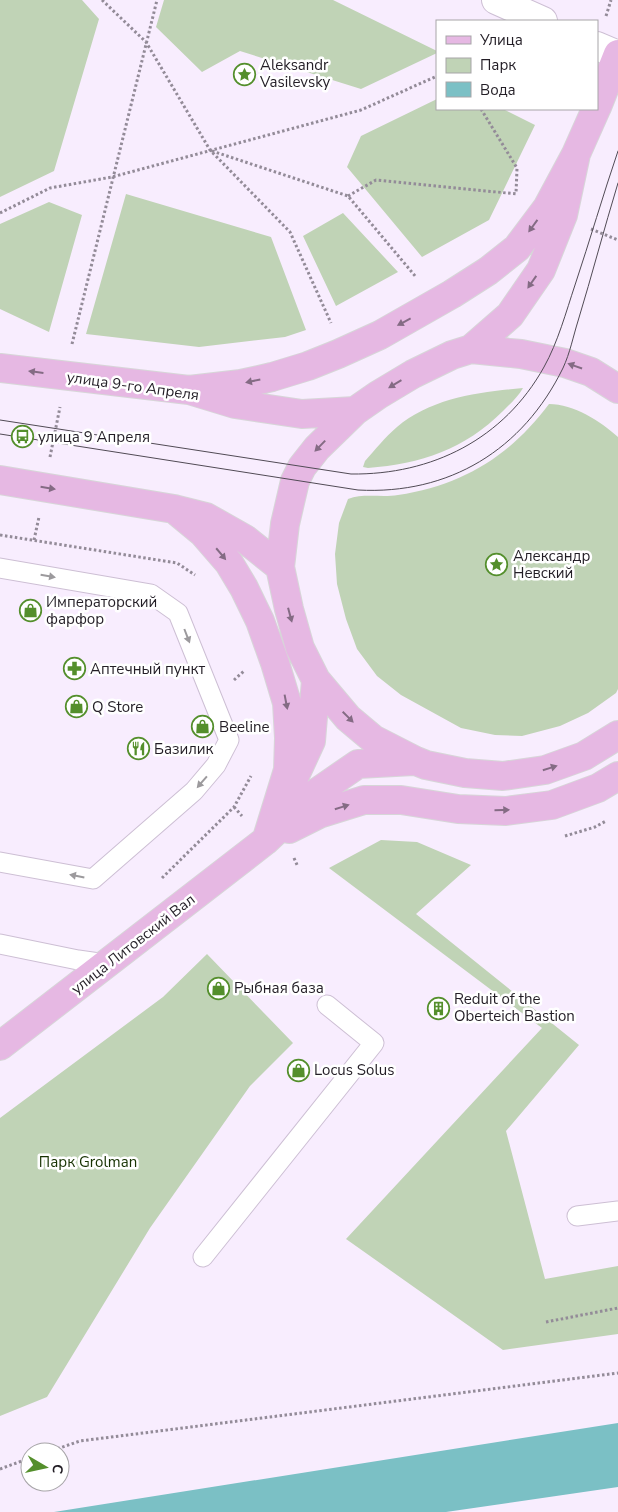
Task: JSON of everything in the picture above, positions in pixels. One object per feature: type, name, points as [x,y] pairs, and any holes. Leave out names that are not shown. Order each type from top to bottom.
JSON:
[{"type":"main road","points":[[598,103],[618,55]]},
{"type":"main road","points":[[189,390],[241,384],[308,366],[380,335],[488,271],[517,248],[547,208],[576,154],[595,110]]},
{"type":"main road","points":[[471,349],[510,315],[541,270],[563,214],[576,154]]},
{"type":"main road","points":[[618,389],[591,372],[565,363],[521,354],[471,349],[452,355],[413,374],[355,411],[317,448],[302,466],[295,480],[280,567],[300,648],[316,680],[348,718],[373,739],[416,761],[426,765],[465,773],[502,776],[545,770],[584,756],[618,734]]},
{"type":"main road","name":"улица 9-го Апреля","points":[[0,368],[189,390],[235,404],[302,414],[355,411]]},
{"type":"main road","points":[[0,480],[174,509],[206,517],[245,539],[280,567]]},
{"type":"main road","points":[[174,509],[203,533],[228,563],[244,588],[260,621],[287,703],[288,770],[265,841]]},
{"type":"main road","name":"улица Литовский Вал","points":[[265,841],[311,741],[316,680]]},
{"type":"main road","name":"улица Литовский Вал","points":[[0,1046],[265,841],[316,793],[358,764],[416,761]]},
{"type":"main road","points":[[265,841],[319,814],[364,800],[401,800],[458,809],[506,811],[552,805],[598,788],[618,776]]},
{"type":"street","points":[[496,0],[541,20]]},
{"type":"street","points":[[598,46],[618,55]]},
{"type":"lane","points":[[0,568],[151,594],[178,613],[229,740],[216,765],[194,791],[93,879],[0,862]]},
{"type":"lane","points":[[0,944],[106,964]]},
{"type":"lane","points":[[204,1257],[374,1043],[327,1005]]},
{"type":"lane","points":[[577,1216],[618,1211]]},
{"type":"path","points":[[102,0],[146,42],[210,150],[290,232],[335,331]]},
{"type":"path","points":[[34,540],[65,376],[112,177],[157,0]]},
{"type":"path","points":[[0,213],[50,188],[112,177],[361,110],[436,76]]},
{"type":"path","points":[[482,110],[517,168],[516,194]]},
{"type":"path","points":[[210,150],[348,196],[416,277]]},
{"type":"path","points":[[348,196],[376,180],[516,194],[525,198]]},
{"type":"path","points":[[0,535],[177,563],[198,576]]},
{"type":"path","points":[[160,880],[234,807],[254,770]]},
{"type":"path","points":[[546,1322],[618,1308]]},
{"type":"path","points":[[70,1444],[80,1441],[618,1373]]},
{"type":"path","points":[[0,1469],[20,1462]]},
{"type":"green space","points":[[0,0],[82,0],[99,19],[54,171],[0,197]]},
{"type":"green space","points":[[164,0],[333,0],[436,51],[436,53],[361,89],[240,51],[202,72],[156,27]]},
{"type":"green space","points":[[436,99],[436,110],[505,110],[535,125],[489,220],[422,257],[347,167],[361,136]]},
{"type":"green space","points":[[126,194],[271,237],[306,330],[285,337],[199,347],[86,334]]},
{"type":"green space","points":[[49,202],[82,215],[49,332],[0,309],[0,224]]},
{"type":"green space","points":[[343,213],[398,272],[336,306],[303,236]]},
{"type":"green space","points":[[523,388],[503,411],[458,445],[406,463],[363,467],[365,461],[384,439],[410,417],[425,409],[473,394]]},
{"type":"green space","points":[[549,404],[568,407],[586,414],[618,437],[618,689],[616,693],[588,713],[560,726],[522,736],[495,735],[461,728],[401,695],[377,676],[357,649],[346,619],[337,584],[335,554],[339,523],[348,499],[360,496],[392,496],[444,484],[464,476],[501,453],[518,439]]},
{"type":"green space","points":[[381,840],[417,842],[471,865],[416,914],[579,1045],[506,1131],[545,1279],[618,1266],[618,1334],[503,1350],[346,1239],[542,1028],[329,868]]},
{"type":"green space","name":"Парк Grolman","points":[[207,954],[293,1043],[250,1086],[150,1228],[47,1397],[0,1416],[0,1118],[163,997]]},
{"type":"water","points":[[618,1423],[618,1487],[446,1512],[54,1512]]},
{"type":"tram line","points":[[0,420],[351,474],[381,473],[410,468],[437,460],[463,448],[487,433],[528,392],[544,367],[561,327],[618,151]]},
{"type":"tram line","points":[[0,434],[358,490],[391,490],[423,485],[452,475],[480,462],[505,444],[527,422],[546,397],[563,368],[570,351],[618,183]]},
{"type":"place","name":"Aleksandr Vasilevsky","points":[[244,74]]},
{"type":"place","name":"улица 9 Апреля","points":[[22,437]]},
{"type":"place","name":"Александр Невский","points":[[497,565]]},
{"type":"place","name":"Императорский фарфор","points":[[30,611]]},
{"type":"place","name":"Аптечный пункт","points":[[74,669]]},
{"type":"place","name":"Q Store","points":[[76,707]]},
{"type":"place","name":"Beeline","points":[[203,727]]},
{"type":"place","name":"Базилик","points":[[138,749]]},
{"type":"place","name":"Рыбная база","points":[[218,988]]},
{"type":"place","name":"Reduit of the Oberteich Bastion","points":[[438,1008]]},
{"type":"place","name":"Locus Solus","points":[[298,1070]]}]
